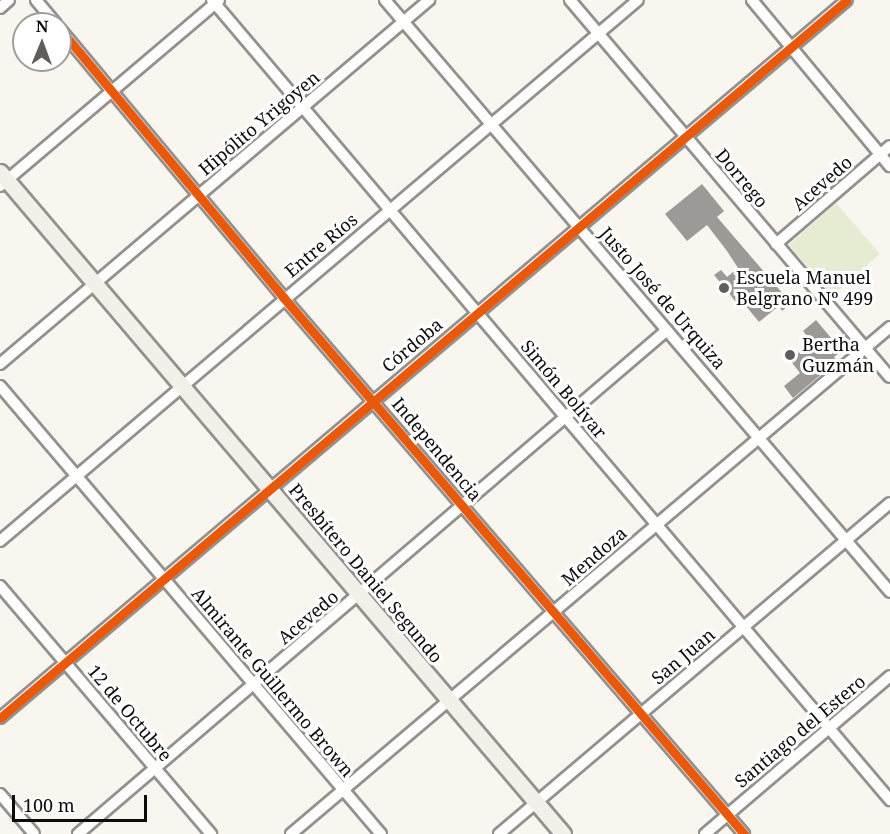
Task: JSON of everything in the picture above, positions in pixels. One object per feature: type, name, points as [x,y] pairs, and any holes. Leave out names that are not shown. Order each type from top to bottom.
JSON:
[{"type":"main road","name":"Presbítero Daniel Segundo","points":[[2,179],[182,384],[358,596],[563,834]]},
{"type":"street","points":[[0,8],[9,0]]},
{"type":"street","points":[[36,0],[46,12]]},
{"type":"street","name":"Justo José de Urquiza","points":[[385,0],[759,434],[890,591]]},
{"type":"street","name":"Hipólito Yrigoyen","points":[[0,364],[429,0]]},
{"type":"street","name":"Dorrego","points":[[570,0],[890,377]]},
{"type":"street","name":"Entre Ríos","points":[[0,541],[283,297],[493,124],[638,0]]},
{"type":"street","points":[[752,0],[890,166]]},
{"type":"street","name":"Córdoba","points":[[0,718],[373,399],[847,0]]},
{"type":"street","points":[[2,179],[215,1]]},
{"type":"street","name":"Simón Bolívar","points":[[215,1],[655,525],[890,800]]},
{"type":"street","name":"Independencia","points":[[72,43],[201,194],[283,297],[373,399],[744,834]]},
{"type":"street","name":"Acevedo","points":[[776,244],[890,146]]},
{"type":"street","name":"Mendoza","points":[[291,834],[554,612],[759,434],[890,327]]},
{"type":"street","name":"Acevedo","points":[[78,834],[668,330]]},
{"type":"street","name":"Almirante Guillermo Brown","points":[[0,386],[381,834]]},
{"type":"street","name":"San Juan","points":[[499,834],[890,503]]},
{"type":"street","name":"12 de Octubre","points":[[0,586],[211,834]]},
{"type":"street","name":"Santiago del Estero","points":[[705,834],[890,676]]},
{"type":"street","points":[[0,794],[34,834]]},
{"type":"green space","points":[[836,203],[880,254],[832,296],[789,245]]},
{"type":"building","points":[[702,184],[724,211],[717,217],[784,295],[789,305],[782,311],[779,306],[759,322],[741,300],[737,304],[729,293],[720,295],[723,286],[714,275],[721,270],[727,277],[738,268],[727,251],[707,225],[687,241],[665,214]]},
{"type":"building","points":[[816,320],[842,351],[834,357],[837,361],[793,398],[784,386],[800,373],[790,360],[812,342],[803,331]]},
{"type":"cycle path","points":[[0,718],[847,0]]},
{"type":"cycle path","points":[[72,43],[283,297],[744,834]]},
{"type":"place","name":"Escuela Manuel Belgrano Nº 499","points":[[724,288]]},
{"type":"place","name":"Bertha Guzmán","points":[[790,355]]}]
